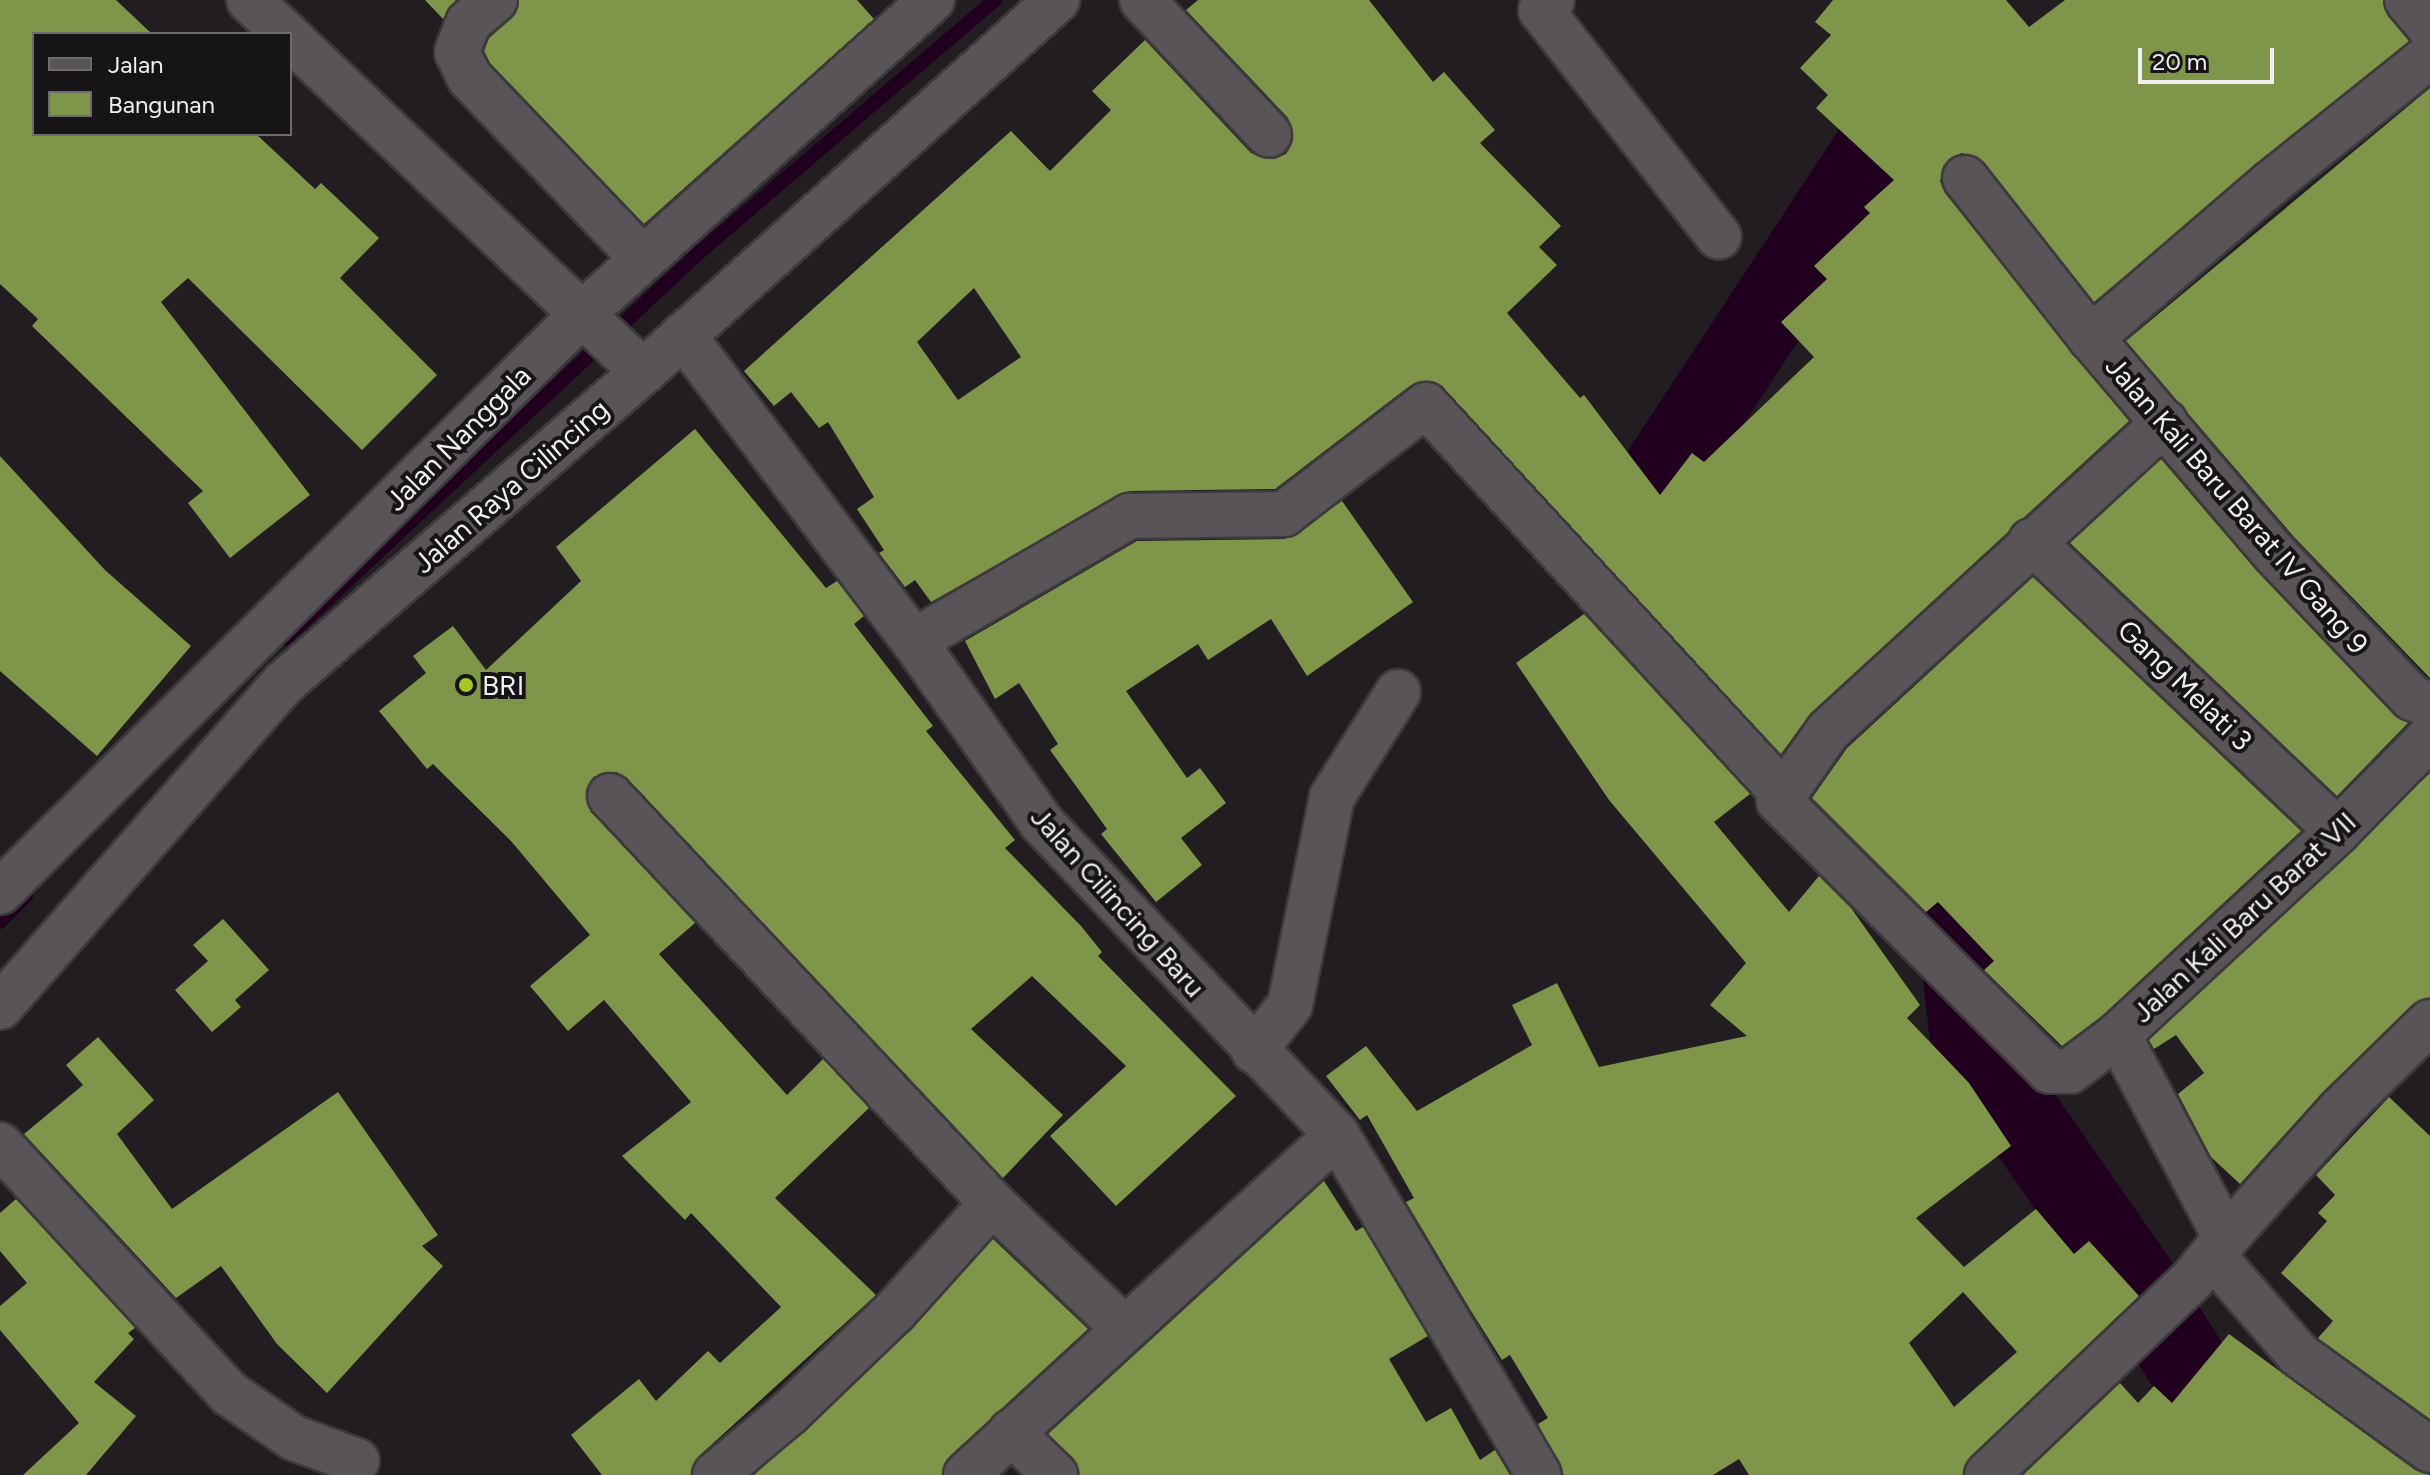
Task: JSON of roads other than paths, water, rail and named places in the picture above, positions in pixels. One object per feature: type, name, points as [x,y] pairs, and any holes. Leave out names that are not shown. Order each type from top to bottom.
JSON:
[{"type":"street","points":[[249,0],[284,32]]},
{"type":"street","points":[[495,0],[468,23],[457,52],[469,77],[642,258]]},
{"type":"street","name":"Jalan Nanggala","points":[[0,892],[612,341],[642,258],[932,0]]},
{"type":"street","name":"Jalan Raya Cilincing","points":[[0,1007],[285,682],[612,341],[683,335],[1057,0]]},
{"type":"street","points":[[1142,0],[1269,135]]},
{"type":"street","points":[[1552,0],[1541,10],[1719,237]]},
{"type":"street","points":[[2407,0],[2430,27]]},
{"type":"street","points":[[292,40],[612,341]]},
{"type":"street","name":"Jalan Kali Baru Barat IV Gang 9","points":[[2430,56],[2271,183],[2091,338],[2349,634],[2412,698],[2430,705]]},
{"type":"street","points":[[1965,178],[2091,338]]},
{"type":"street","name":"Jalan Cilincing Baru","points":[[683,335],[914,641],[1042,823],[1254,1051],[1337,1135],[1539,1475]]},
{"type":"street","points":[[914,641],[1130,516],[1284,514],[1426,405],[1781,791],[1785,812],[1930,947],[2050,1071],[2070,1071],[2118,1035]]},
{"type":"street","points":[[1781,791],[1828,731],[2031,541],[2165,422]]},
{"type":"street","name":"Gang Melati 3","points":[[2031,541],[2338,831]]},
{"type":"street","points":[[1254,1051],[1290,1005],[1332,797],[1398,692]]},
{"type":"street","name":"Jalan Kali Baru Barat VII","points":[[2430,737],[2338,831],[2118,1035],[2210,1258],[2299,1355],[2430,1450]]},
{"type":"street","points":[[610,796],[992,1203],[1125,1329]]},
{"type":"street","points":[[1987,1475],[2210,1258],[2330,1121],[2430,1022]]},
{"type":"street","points":[[966,1475],[1337,1135]]},
{"type":"street","points":[[0,1145],[230,1394],[294,1438],[357,1461]]},
{"type":"street","points":[[715,1475],[789,1413],[894,1312],[992,1203]]},
{"type":"street","points":[[1011,1432],[1055,1475]]},
{"type":"waterway","points":[[285,639],[701,251],[995,0]]},
{"type":"waterway","points":[[1930,0],[1943,46],[1646,498],[1858,706],[1958,926],[1972,1047],[2133,1278],[2244,1455],[2266,1475]]},
{"type":"waterway","points":[[0,922],[26,896]]},
{"type":"place","name":"BRI","points":[[466,685]]}]
